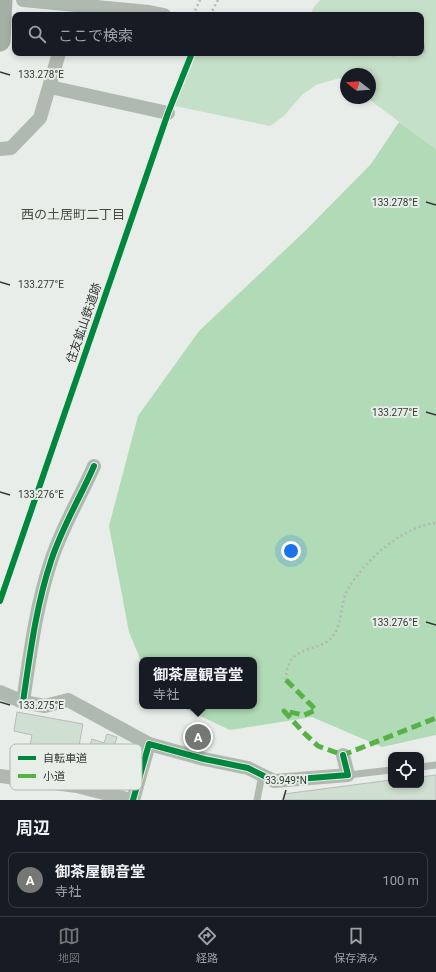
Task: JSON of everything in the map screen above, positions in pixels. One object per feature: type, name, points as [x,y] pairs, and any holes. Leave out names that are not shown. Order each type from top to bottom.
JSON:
[{"type":"street","points":[[0,41],[2,0]]},
{"type":"street","points":[[23,0],[71,6],[149,12]]},
{"type":"street","points":[[0,150],[11,148],[40,118],[59,56]]},
{"type":"street","points":[[50,87],[168,113]]},
{"type":"street","points":[[23,702],[33,635],[51,560],[69,514],[84,488],[94,466]]},
{"type":"street","points":[[0,692],[23,702],[45,706],[68,700],[149,744],[204,759],[248,768],[274,781],[348,775],[343,754]]},
{"type":"street","points":[[142,767],[149,744]]},
{"type":"street","points":[[0,776],[10,777]]},
{"type":"street","points":[[93,790],[132,800],[135,790]]},
{"type":"lane","points":[[424,767],[436,765]]},
{"type":"lane","points":[[348,775],[388,770]]},
{"type":"lane","points":[[257,800],[262,775]]},
{"type":"path","points":[[194,12],[200,0]]},
{"type":"path","points":[[212,12],[218,0]]},
{"type":"path","points":[[286,680],[286,671],[289,663],[307,648],[324,643],[333,636],[338,625],[348,590],[379,553],[408,531],[436,523]]},
{"type":"green space","points":[[320,0],[436,0],[436,149],[375,104],[376,68],[340,68],[340,78],[316,85],[302,95],[284,116],[270,126],[175,106],[196,56],[424,56],[424,12],[312,12],[313,8]]},
{"type":"green space","points":[[399,122],[436,149],[436,735],[382,747],[312,717],[230,730],[185,709],[257,709],[257,657],[139,657],[129,632],[109,526],[138,416],[199,331],[304,232],[371,164]]},
{"type":"building","points":[[17,712],[83,724],[79,744],[30,744],[32,735],[14,731]]},
{"type":"building","points":[[107,734],[117,737],[115,744],[90,744],[92,739],[104,743]]},
{"type":"building","points":[[436,775],[436,800],[285,800],[284,794],[388,780],[388,788],[424,788],[424,777]]},
{"type":"marked path","points":[[286,680],[316,710],[304,715],[284,711],[318,746],[343,755],[436,718]]},
{"type":"cycle path","name":"住友鉱山鉄道跡","points":[[0,601],[168,113],[191,56]]},
{"type":"cycle path","points":[[23,702],[34,630],[41,595],[51,561],[60,536],[94,466]]},
{"type":"cycle path","points":[[142,768],[149,744],[204,759],[248,768],[274,781],[348,775],[343,755]]},
{"type":"cycle path","points":[[133,800],[136,790]]},
{"type":"place","name":"御茶屋観音堂","points":[[198,737]]},
{"type":"district","name":"西の土居町二丁目","points":[[73,214]]}]
